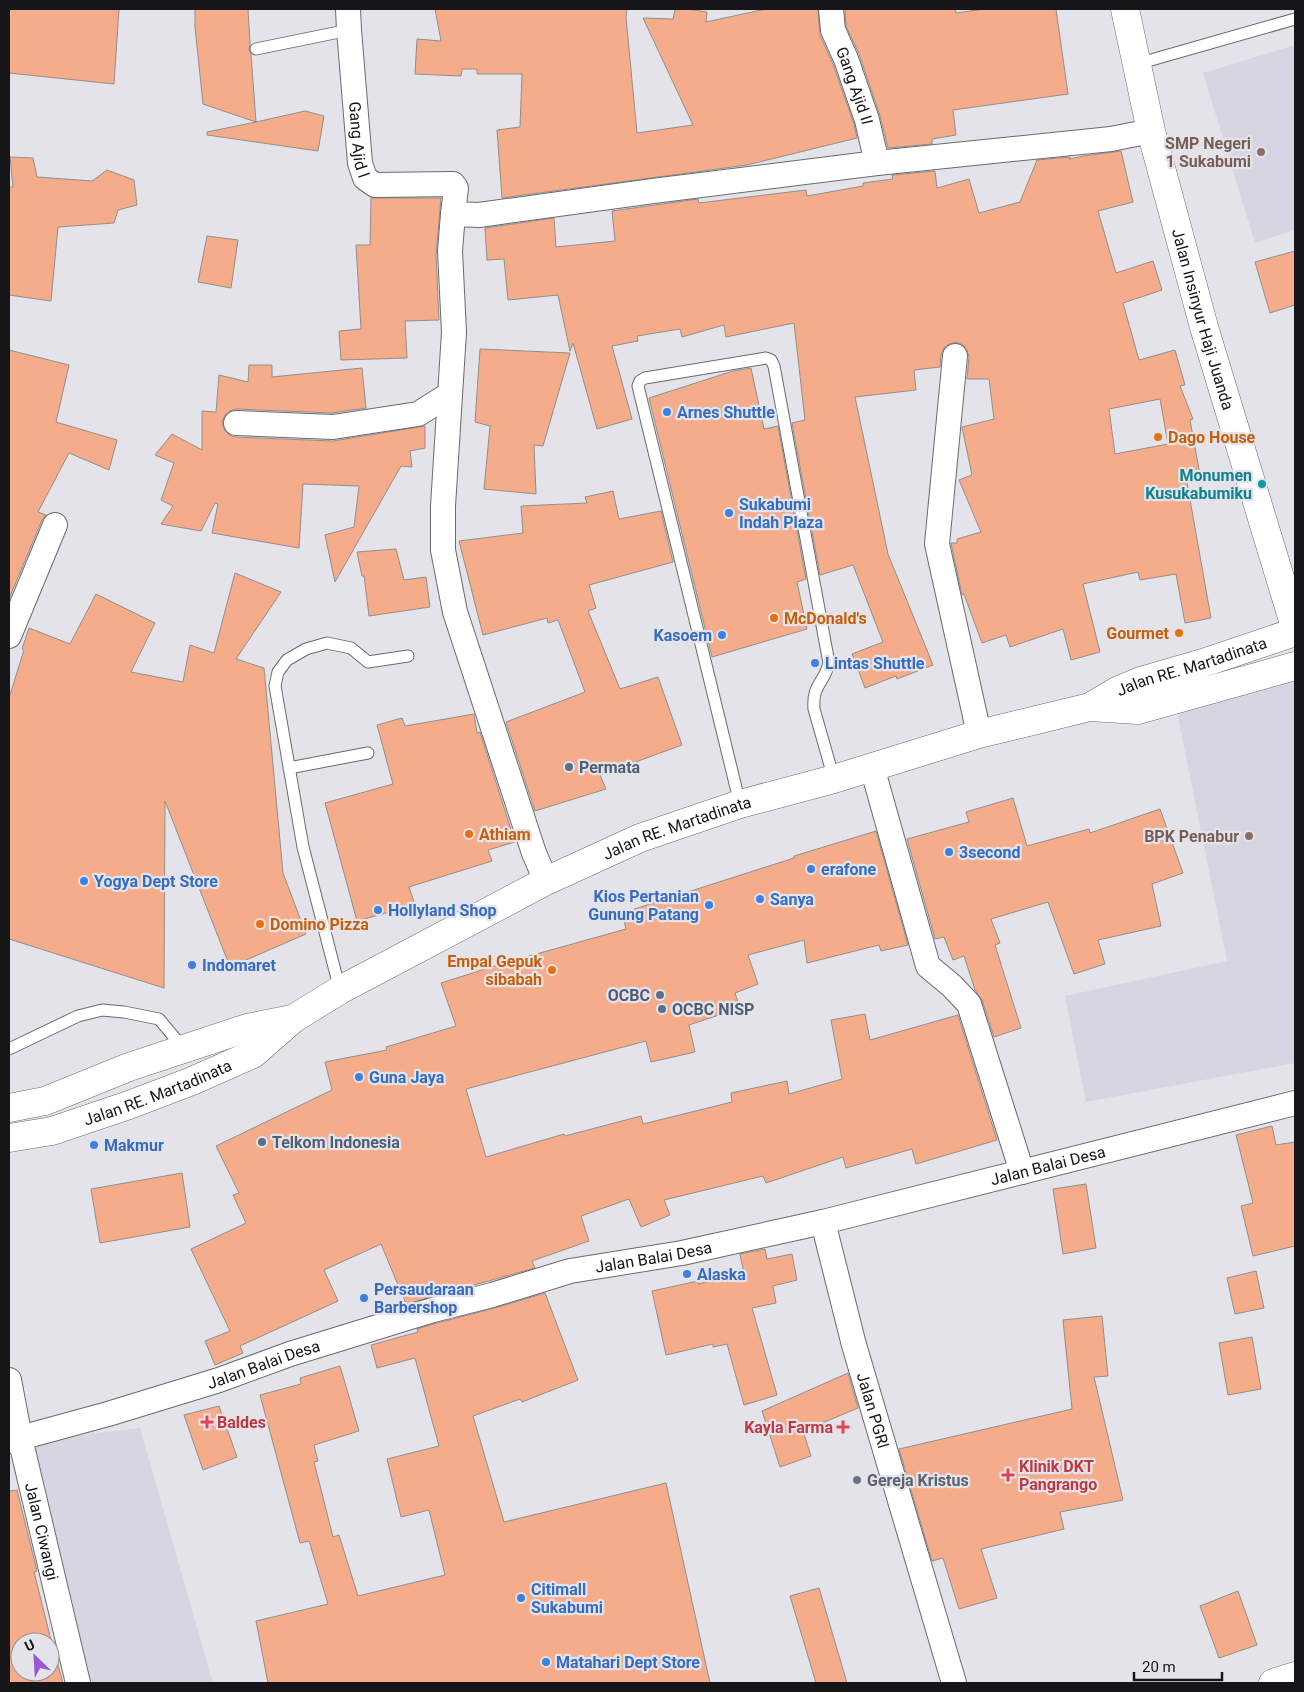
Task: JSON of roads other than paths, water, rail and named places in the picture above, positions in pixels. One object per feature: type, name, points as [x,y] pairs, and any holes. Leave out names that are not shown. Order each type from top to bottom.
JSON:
[{"type":"main road","name":"Jalan Insinyur Haji Juanda","points":[[1125,9],[1151,131],[1204,326],[1295,627]]},
{"type":"main road","name":"Jalan RE. Martadinata","points":[[9,1138],[52,1131],[129,1105],[192,1082],[253,1054],[293,1019],[340,990],[546,882],[640,838],[740,804],[834,779],[979,734],[1090,707],[1117,691],[1141,681],[1295,632]]},
{"type":"main road","name":"Jalan RE. Martadinata","points":[[1090,707],[1138,710],[1295,666]]},
{"type":"main road","name":"Jalan RE. Martadinata","points":[[9,1108],[45,1101],[130,1067],[246,1028],[293,1019]]},
{"type":"main road","points":[[1273,1683],[1295,1676]]},
{"type":"street","name":"Gang Ajid II","points":[[831,9],[832,30],[846,59],[867,120],[877,163]]},
{"type":"street","name":"Gang Ajid l","points":[[349,19],[360,163],[365,178],[375,185],[453,184],[456,188],[453,214]]},
{"type":"street","points":[[546,882],[534,853],[455,612],[443,550],[443,509],[454,332],[450,250],[453,214],[479,215],[877,163],[1111,139],[1151,131]]},
{"type":"street","points":[[955,356],[937,544],[979,734]]},
{"type":"street","points":[[236,423],[333,426],[418,414],[450,394]]},
{"type":"street","points":[[9,636],[55,525]]},
{"type":"street","points":[[872,767],[928,966],[952,986],[969,1004],[1022,1172]]},
{"type":"street","name":"Jalan Balai Desa","points":[[14,1440],[219,1380],[290,1354],[404,1318],[492,1295],[570,1271],[682,1253],[823,1222],[1295,1103]]},
{"type":"street","name":"Jalan PGRI","points":[[823,1222],[854,1345],[954,1683]]},
{"type":"street","name":"Jalan Ciwangi","points":[[9,1380],[14,1440],[78,1683]]},
{"type":"lane","points":[[256,50],[349,19]]},
{"type":"lane","points":[[1137,64],[1295,19]]},
{"type":"lane","points":[[740,804],[638,386],[640,381],[645,378],[766,358],[771,360],[774,366],[830,663],[826,674],[815,690],[813,698],[814,709],[834,779]]},
{"type":"lane","points":[[340,990],[303,847],[275,686],[278,672],[287,660],[306,650],[327,643],[351,648],[368,662],[408,656]]},
{"type":"lane","points":[[289,768],[368,753]]},
{"type":"lane","points":[[9,1049],[78,1016],[102,1010],[159,1019],[184,1049]]},
{"type":"place","name":"SMP Negeri 1 Sukabumi","points":[[1261,152]]},
{"type":"place","name":"Arnes Shuttle","points":[[667,412]]},
{"type":"place","name":"Dago House","points":[[1158,437]]},
{"type":"place","name":"Monumen Kusukabumiku","points":[[1262,484]]},
{"type":"place","name":"Sukabumi Indah Plaza","points":[[729,513]]},
{"type":"place","name":"McDonald's","points":[[774,618]]},
{"type":"place","name":"Gourmet","points":[[1179,633]]},
{"type":"place","name":"Kasoem","points":[[722,635]]},
{"type":"place","name":"Lintas Shuttle","points":[[815,663]]},
{"type":"place","name":"Permata","points":[[569,767]]},
{"type":"place","name":"Athiam","points":[[469,834]]},
{"type":"place","name":"BPK Penabur","points":[[1249,836]]},
{"type":"place","name":"3second","points":[[949,852]]},
{"type":"place","name":"erafone","points":[[811,869]]},
{"type":"place","name":"Yogya Dept Store","points":[[84,881]]},
{"type":"place","name":"Sanya","points":[[760,899]]},
{"type":"place","name":"Kios Pertanian Gunung Patang","points":[[709,905]]},
{"type":"place","name":"Hollyland Shop","points":[[378,910]]},
{"type":"place","name":"Domino Pizza","points":[[260,924]]},
{"type":"place","name":"Indomaret","points":[[192,965]]},
{"type":"place","name":"Empal Gepuk sibabah","points":[[552,970]]},
{"type":"place","name":"OCBC","points":[[660,995]]},
{"type":"place","name":"OCBC NISP","points":[[662,1009]]},
{"type":"place","name":"Guna Jaya","points":[[359,1077]]},
{"type":"place","name":"Telkom Indonesia","points":[[262,1142]]},
{"type":"place","name":"Makmur","points":[[94,1145]]},
{"type":"place","name":"Alaska","points":[[687,1274]]},
{"type":"place","name":"Persaudaraan Barbershop","points":[[364,1298]]},
{"type":"place","name":"Baldes","points":[[207,1422]]},
{"type":"place","name":"Kayla Farma","points":[[843,1427]]},
{"type":"place","name":"Klinik DKT Pangrango","points":[[1008,1475]]},
{"type":"place","name":"Gereja Kristus","points":[[857,1480]]},
{"type":"place","name":"Citimall Sukabumi","points":[[521,1598]]},
{"type":"place","name":"Matahari Dept Store","points":[[546,1662]]}]
